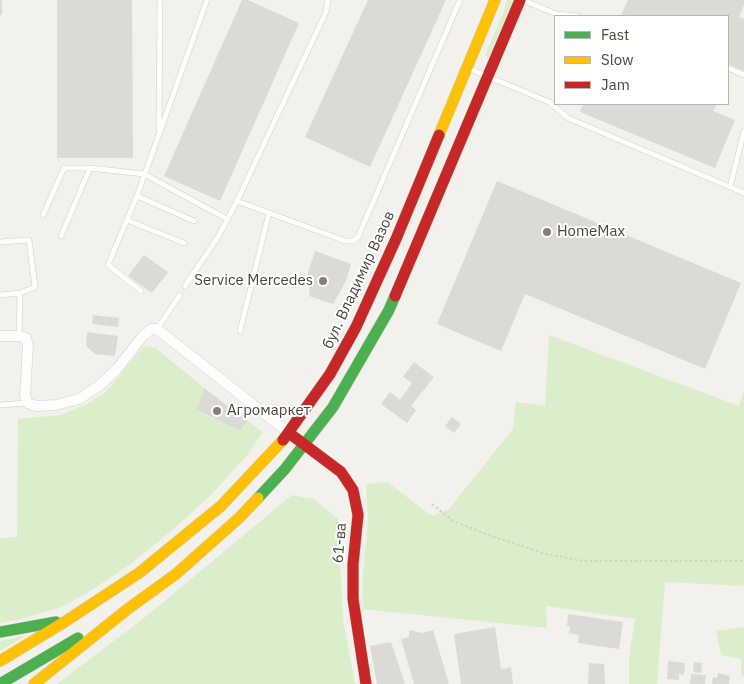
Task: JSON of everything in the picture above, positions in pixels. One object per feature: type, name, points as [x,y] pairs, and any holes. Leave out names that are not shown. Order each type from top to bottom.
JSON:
[{"type":"main road","name":"бул. Владимир Вазов","points":[[0,661],[66,621],[139,572],[221,506],[289,433],[330,374],[356,326],[396,239],[495,0]]},
{"type":"main road","points":[[34,684],[129,608],[176,574],[239,518],[285,469],[333,407],[389,310],[522,0]]},
{"type":"main road","name":"61-ва","points":[[289,433],[341,472],[353,490],[358,515],[353,564],[353,598],[366,684]]},
{"type":"main road","points":[[0,684],[129,608]]},
{"type":"main road","points":[[0,632],[66,621]]},
{"type":"street","points":[[0,336],[26,338],[28,345],[26,396],[28,403],[36,406],[56,405],[79,398],[100,385],[117,369],[142,337],[151,329],[157,329],[289,433]]},
{"type":"lane","points":[[159,134],[160,0]]},
{"type":"lane","points":[[142,291],[108,265],[137,196],[207,0]]},
{"type":"lane","points":[[185,286],[218,237],[236,201],[326,12],[328,0]]},
{"type":"lane","points":[[236,201],[345,241],[353,242],[358,237],[460,0]]},
{"type":"lane","points":[[522,0],[556,14],[567,15]]},
{"type":"lane","points":[[466,68],[549,102],[568,118],[744,193]]},
{"type":"lane","points":[[729,68],[744,75]]},
{"type":"lane","points":[[730,187],[744,131]]},
{"type":"lane","points":[[43,215],[64,168],[90,168],[144,174],[227,219]]},
{"type":"lane","points":[[61,236],[90,168]]},
{"type":"lane","points":[[137,196],[194,221]]},
{"type":"lane","points":[[240,331],[269,213]]},
{"type":"lane","points":[[127,220],[184,243]]},
{"type":"lane","points":[[0,242],[29,240],[35,286],[20,293],[0,294]]},
{"type":"lane","points":[[19,336],[20,293]]},
{"type":"lane","points":[[157,329],[180,295]]},
{"type":"lane","points":[[0,405],[28,403]]},
{"type":"path","points":[[432,504],[453,521],[490,536],[546,554],[583,560],[744,561]]},
{"type":"green space","points":[[507,0],[513,0],[488,59],[485,55]]},
{"type":"green space","points":[[549,335],[739,406],[744,390],[744,586],[665,582],[657,684],[629,684],[629,658],[635,619],[546,606],[547,628],[362,609],[363,570],[368,522],[366,484],[387,482],[432,516],[449,509],[513,429],[516,402],[545,406]]},
{"type":"green space","points":[[144,346],[156,348],[204,388],[198,411],[240,431],[248,421],[263,432],[248,454],[211,495],[132,563],[62,607],[0,623],[0,538],[17,537],[18,419],[60,415],[87,404],[106,392]]},
{"type":"green space","points":[[292,495],[314,499],[338,519],[343,619],[355,684],[57,684],[149,614]]},
{"type":"green space","points":[[744,627],[744,676],[741,675],[741,659],[721,655],[716,631]]},
{"type":"green space","points":[[27,635],[0,651],[0,641]]},
{"type":"building","points":[[0,0],[2,0],[2,15],[0,15]]},
{"type":"building","points":[[57,0],[132,0],[133,158],[57,158]]},
{"type":"building","points":[[242,0],[248,0],[299,23],[220,201],[164,176]]},
{"type":"building","points":[[368,0],[446,0],[370,167],[305,137]]},
{"type":"building","points":[[628,0],[744,0],[739,17],[744,19],[744,71],[729,64],[729,15],[621,15]]},
{"type":"building","points":[[583,105],[716,105],[713,111],[735,120],[715,168],[580,112]]},
{"type":"building","name":"HomeMax","points":[[497,181],[741,283],[705,369],[525,294],[501,351],[437,324]]},
{"type":"building","points":[[315,251],[351,264],[346,281],[333,304],[309,296],[310,287],[304,285]]},
{"type":"building","points":[[144,255],[168,272],[152,293],[128,276]]},
{"type":"building","points":[[93,315],[119,318],[118,327],[92,324]]},
{"type":"building","points":[[87,332],[118,336],[115,356],[95,354],[86,346]]},
{"type":"building","points":[[414,362],[434,377],[411,406],[416,410],[407,423],[381,404],[390,392],[400,400],[412,383],[403,377]]},
{"type":"building","points":[[204,388],[248,421],[240,431],[197,410]]},
{"type":"building","points":[[452,417],[461,424],[454,433],[445,426]]},
{"type":"building","points":[[568,614],[623,622],[619,649],[578,643],[579,635],[569,633],[570,626],[567,626]]},
{"type":"building","points":[[495,627],[501,669],[511,667],[513,684],[461,684],[454,634]]},
{"type":"building","points":[[409,630],[422,633],[433,630],[449,684],[414,684],[401,639],[409,637]]},
{"type":"building","points":[[391,642],[405,684],[377,684],[370,646]]},
{"type":"building","points":[[668,661],[685,663],[684,675],[679,674],[679,680],[667,679]]},
{"type":"building","points":[[694,662],[702,663],[701,673],[693,672]]},
{"type":"building","points":[[589,663],[604,664],[605,684],[588,684]]},
{"type":"building","points":[[718,673],[730,676],[729,684],[712,684],[713,677],[717,678]]},
{"type":"building","points":[[691,674],[706,675],[705,684],[690,684]]},
{"type":"traffic: fast","points":[[258,498],[285,469],[333,407],[389,310],[395,296]]},
{"type":"traffic: fast","points":[[0,632],[56,622]]},
{"type":"traffic: fast","points":[[0,684],[78,638]]},
{"type":"traffic: slow","points":[[439,135],[495,0]]},
{"type":"traffic: slow","points":[[0,661],[66,621],[139,573],[221,506],[283,440]]},
{"type":"traffic: slow","points":[[34,684],[129,608],[176,574],[239,518],[258,498]]},
{"type":"traffic: jam","points":[[395,296],[520,0]]},
{"type":"traffic: jam","points":[[283,440],[330,374],[356,327],[396,239],[439,135]]},
{"type":"traffic: jam","points":[[289,433],[341,472],[353,490],[358,515],[353,564],[353,599],[366,684]]},
{"type":"place","name":"HomeMax","points":[[547,232]]},
{"type":"place","name":"Service Mercedes","points":[[323,281]]},
{"type":"place","name":"Агромаркет","points":[[217,411]]}]
